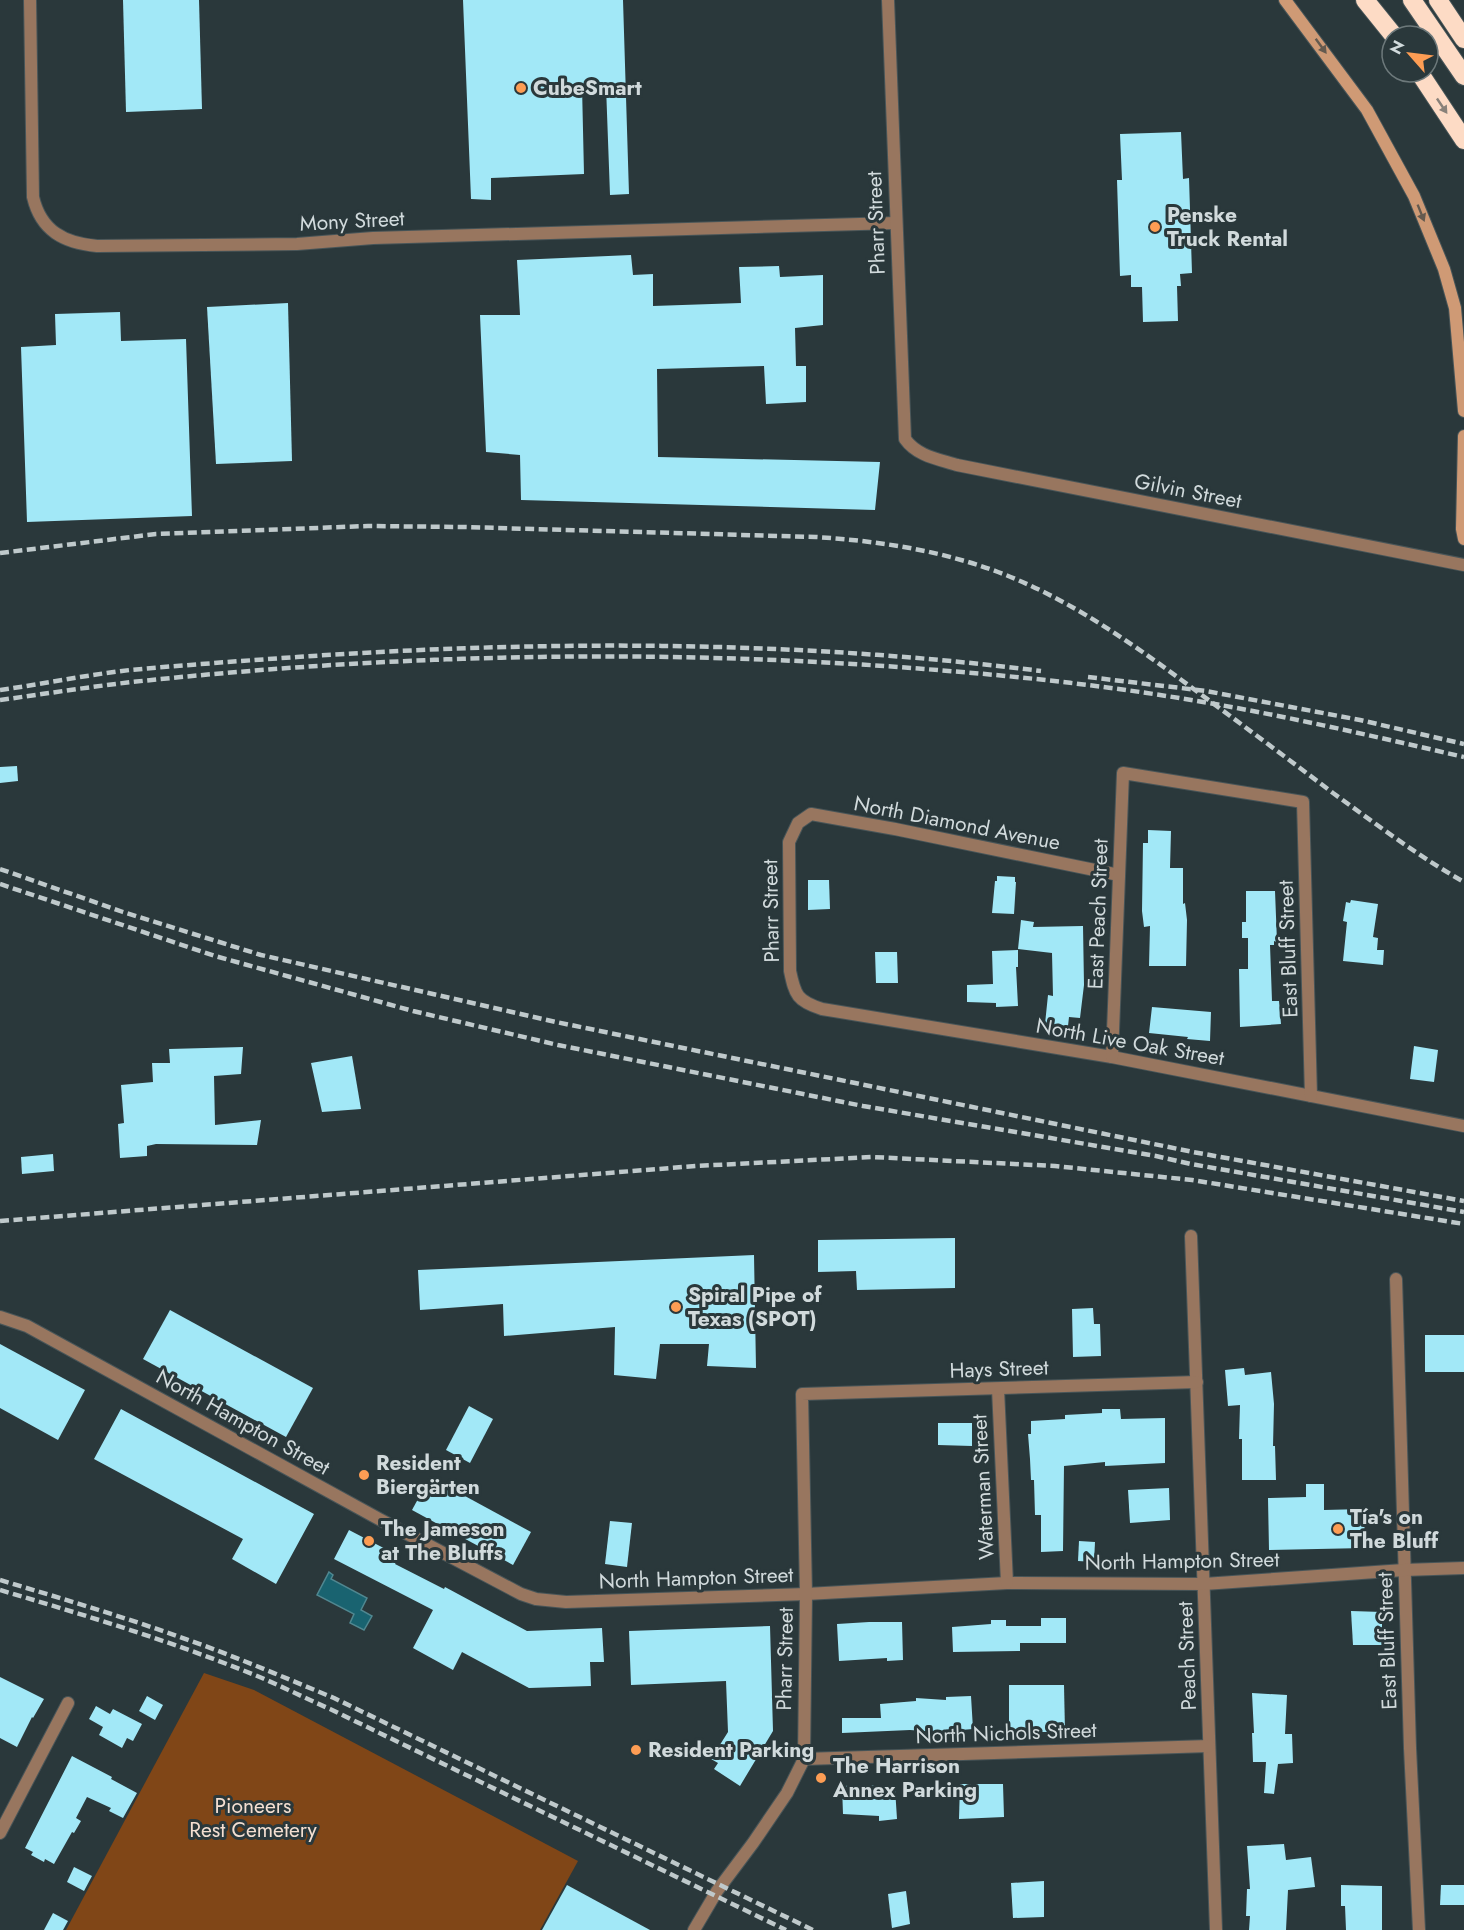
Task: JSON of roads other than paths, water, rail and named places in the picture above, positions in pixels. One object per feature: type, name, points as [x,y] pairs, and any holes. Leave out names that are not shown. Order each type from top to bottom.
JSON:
[{"type":"highway","points":[[1365,0],[1384,24]]},
{"type":"highway","points":[[1412,0],[1464,76]]},
{"type":"highway","points":[[1438,0],[1464,39]]},
{"type":"highway","points":[[1427,84],[1464,140]]},
{"type":"main road","points":[[1285,0],[1367,110],[1414,196],[1444,269],[1455,308],[1464,411]]},
{"type":"main road","points":[[1464,436],[1462,529],[1464,539]]},
{"type":"street","name":"Mony Street","points":[[30,0],[33,197],[37,214],[52,232],[81,245],[297,243],[385,238],[896,223]]},
{"type":"street","name":"Pharr Street","points":[[888,0],[904,439],[908,444]]},
{"type":"street","name":"Gilvin Street","points":[[908,444],[918,452],[957,465],[1464,565]]},
{"type":"street","name":"East Bluff Street","points":[[1123,773],[1303,802],[1311,1096]]},
{"type":"street","name":"East Peach Street","points":[[1112,1057],[1123,773]]},
{"type":"street","name":"North Diamond Avenue","points":[[794,832],[798,824],[812,814],[1119,875]]},
{"type":"street","name":"Pharr Street","points":[[794,832],[789,842],[790,971],[794,991]]},
{"type":"street","name":"North Live Oak Street","points":[[794,991],[808,1005],[822,1010],[1112,1057],[1464,1126]]},
{"type":"street","name":"Peach Street","points":[[1191,1236],[1216,1930]]},
{"type":"street","name":"East Bluff Street","points":[[1396,1280],[1410,1748],[1419,1930]]},
{"type":"street","name":"North Hampton Street","points":[[0,1317],[27,1326],[379,1519],[521,1594],[536,1599],[566,1602],[806,1594],[1007,1583],[1204,1584],[1464,1568]]},
{"type":"street","name":"Hays Street","points":[[802,1394],[1197,1382]]},
{"type":"street","name":"Waterman Street","points":[[998,1389],[1007,1583]]},
{"type":"street","name":"Pharr Street","points":[[694,1930],[717,1891],[787,1793],[804,1759],[806,1594],[802,1394]]},
{"type":"street","points":[[0,1833],[68,1703]]},
{"type":"street","name":"North Nichols Street","points":[[804,1759],[1209,1746]]},
{"type":"water","points":[[329,1572],[333,1575],[331,1579],[367,1598],[361,1610],[372,1616],[364,1630],[350,1623],[354,1614],[317,1595]]},
{"type":"railway","points":[[0,553],[156,534],[368,526],[816,537],[862,541],[931,552],[998,572],[1076,609],[1172,673],[1381,828],[1464,882]]},
{"type":"railway","points":[[0,690],[114,672],[213,663],[390,651],[576,646],[762,648],[855,653],[1041,671]]},
{"type":"railway","points":[[0,700],[132,682],[330,665],[528,657],[726,658],[924,669],[1099,686],[1269,714],[1464,757]]},
{"type":"railway","points":[[1088,677],[1206,691],[1360,720],[1464,744]]},
{"type":"railway","points":[[0,869],[123,912],[261,955],[556,1022],[1193,1152],[1464,1201]]},
{"type":"railway","points":[[0,884],[215,956],[413,1011],[558,1045],[863,1106],[1464,1212]]},
{"type":"railway","points":[[0,1221],[696,1166],[872,1157],[1055,1166],[1192,1180],[1464,1224]]},
{"type":"railway","points":[[0,1580],[180,1637],[334,1698],[813,1930]]},
{"type":"railway","points":[[0,1590],[165,1642],[262,1678],[786,1930]]},
{"type":"place","name":"CubeSmart","points":[[521,88]]},
{"type":"place","name":"Penske Truck Rental","points":[[1155,227]]},
{"type":"place","name":"Spiral Pipe of Texas (SPOT)","points":[[676,1307]]},
{"type":"place","name":"Resident Biergärten","points":[[364,1475]]},
{"type":"place","name":"Tía's on The Bluff","points":[[1338,1529]]},
{"type":"place","name":"The Jameson at The Bluffs","points":[[369,1541]]},
{"type":"place","name":"Resident Parking","points":[[636,1750]]},
{"type":"place","name":"The Harrison Annex Parking","points":[[821,1778]]},
{"type":"park label","name":"Pioneers Rest Cemetery","points":[[253,1818]]}]
